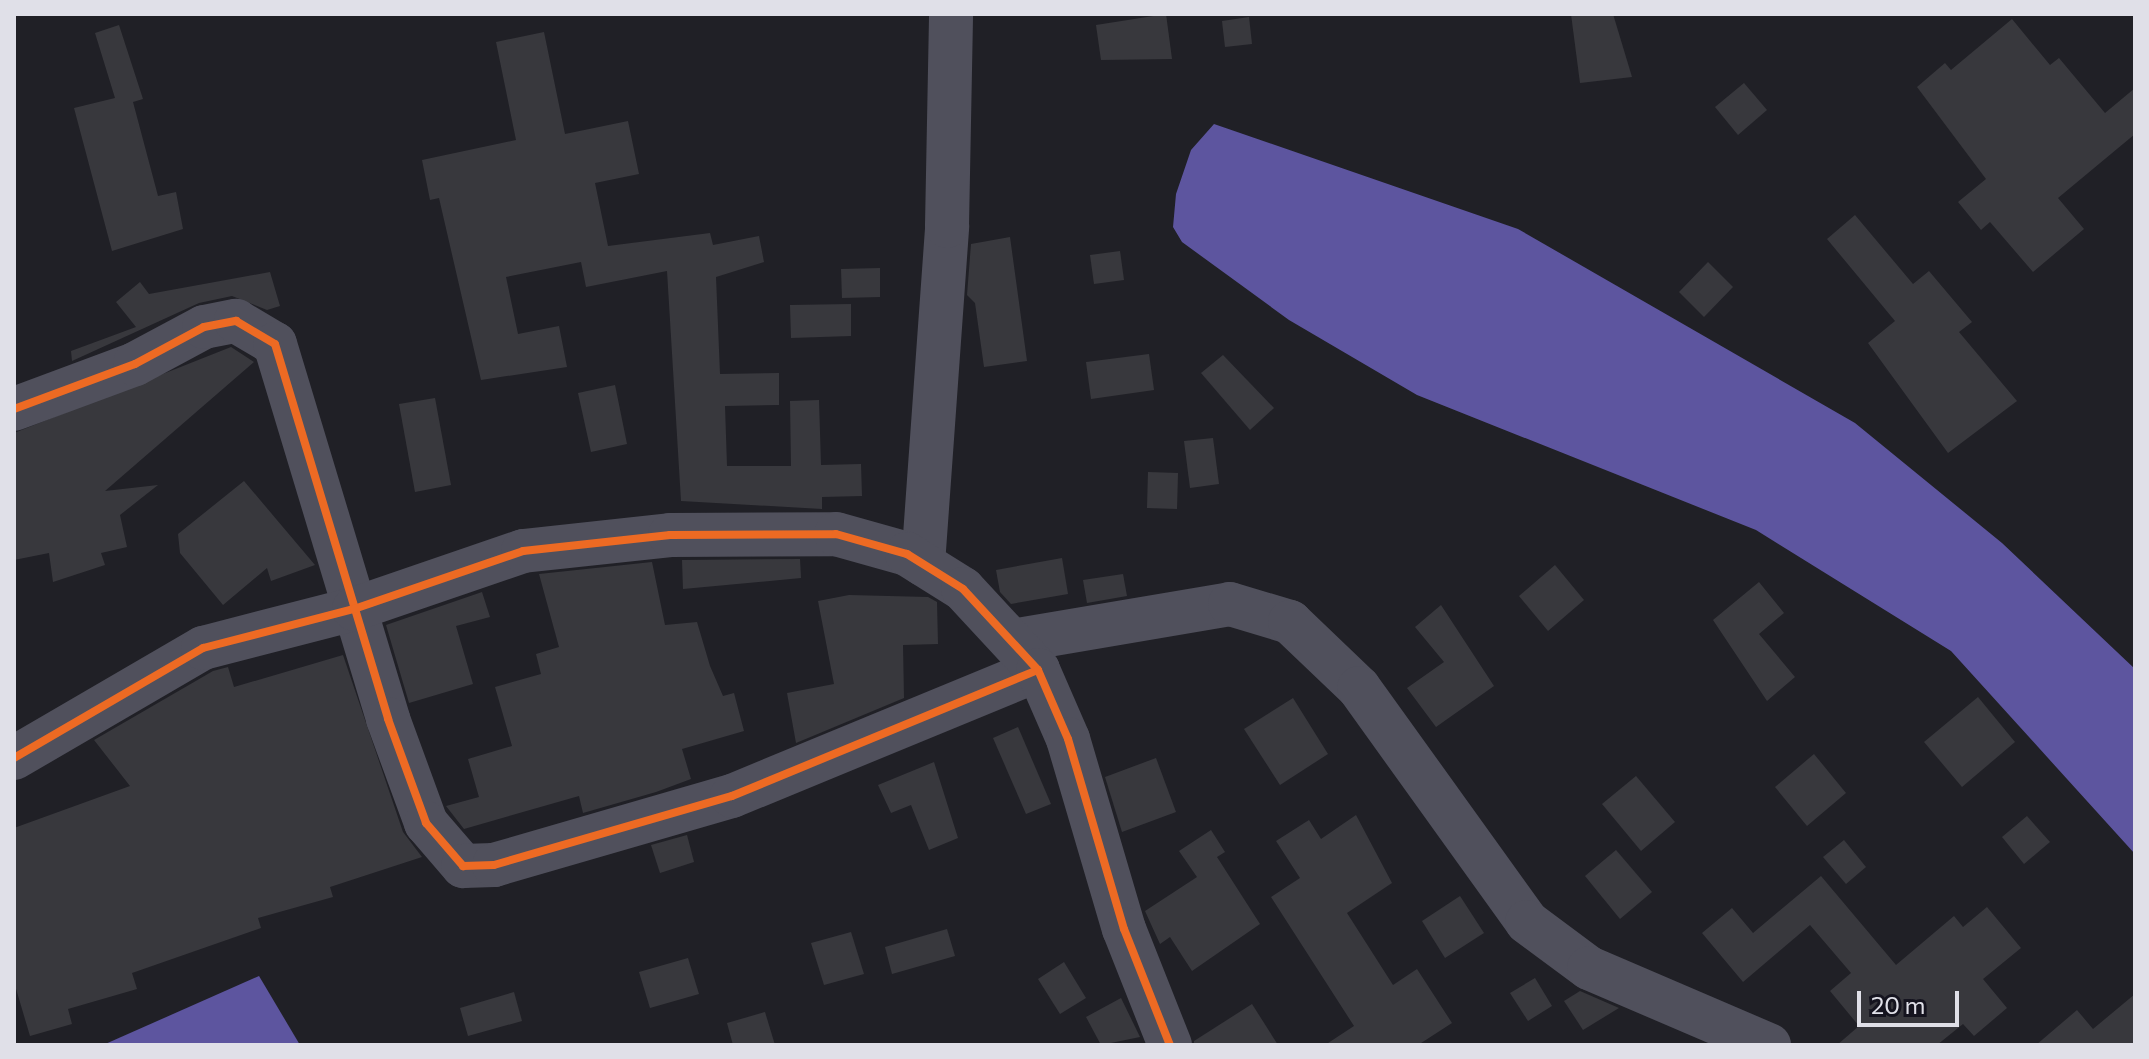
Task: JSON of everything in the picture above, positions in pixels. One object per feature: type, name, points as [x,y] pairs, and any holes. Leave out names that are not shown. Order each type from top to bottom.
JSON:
[{"type":"street","points":[[923,564],[947,226],[951,14]]},
{"type":"street","points":[[14,409],[135,364],[204,327],[254,325],[275,344],[291,382],[354,609],[426,823],[463,866],[494,865],[732,796],[1025,655],[1230,604],[1290,622],[1359,688],[1527,922],[1589,968],[1769,1045]]},
{"type":"street","points":[[14,758],[203,648],[354,609],[523,551],[670,535],[836,534],[923,564],[963,589],[1025,655],[1068,739],[1124,929],[1170,1045]]},
{"type":"shaded area","points":[[1214,124],[1518,229],[1855,423],[2002,543],[2135,669],[2135,854],[1951,651],[1756,530],[1417,395],[1289,320],[1182,242],[1173,227],[1176,194],[1191,150]]},
{"type":"shaded area","points":[[259,976],[300,1045],[103,1045]]},
{"type":"building","points":[[1166,14],[1172,59],[1101,60],[1096,25]]},
{"type":"building","points":[[1571,14],[1613,14],[1632,77],[1580,83]]},
{"type":"building","points":[[1249,17],[1252,44],[1225,47],[1222,21]]},
{"type":"building","points":[[2012,19],[2050,65],[2059,58],[2105,113],[2135,88],[2135,134],[2058,198],[2084,229],[2033,272],[1990,222],[1981,230],[1958,202],[1986,179],[1917,87],[1945,63],[1951,70]]},
{"type":"building","points":[[119,25],[143,99],[133,102],[158,196],[176,192],[183,229],[112,251],[74,108],[115,98],[95,33]]},
{"type":"building","points":[[544,32],[565,134],[628,121],[639,174],[595,183],[608,246],[710,233],[713,245],[759,236],[764,262],[716,277],[720,374],[779,373],[779,405],[725,406],[727,466],[791,466],[790,401],[819,400],[821,465],[861,464],[862,496],[822,497],[822,509],[681,501],[667,271],[586,287],[581,262],[506,277],[518,334],[559,326],[567,367],[481,380],[439,198],[430,200],[422,160],[516,140],[496,42]]},
{"type":"building","points":[[1744,83],[1767,110],[1738,135],[1715,107]]},
{"type":"building","points":[[1855,215],[1913,284],[1929,271],[1972,322],[1959,332],[2017,401],[1948,453],[1868,343],[1895,321],[1827,239]]},
{"type":"building","points":[[1010,237],[1027,361],[984,367],[975,303],[967,295],[971,244]]},
{"type":"building","points":[[1120,251],[1124,280],[1094,284],[1090,255]]},
{"type":"building","points":[[1708,262],[1733,287],[1704,317],[1679,292]]},
{"type":"building","points":[[880,268],[880,297],[842,298],[841,269]]},
{"type":"building","points":[[270,272],[280,306],[267,310],[232,296],[199,303],[72,361],[71,351],[136,327],[116,302],[140,282],[149,294]]},
{"type":"building","points":[[851,304],[851,336],[791,338],[790,305]]},
{"type":"building","points":[[231,347],[254,362],[105,491],[158,485],[120,515],[127,547],[101,553],[105,565],[53,582],[49,553],[14,560],[14,433]]},
{"type":"building","points":[[1149,354],[1154,390],[1091,399],[1086,362]]},
{"type":"building","points":[[1223,355],[1274,408],[1250,430],[1201,373]]},
{"type":"building","points":[[615,385],[627,444],[591,452],[578,393]]},
{"type":"building","points":[[435,398],[451,485],[415,492],[399,404]]},
{"type":"building","points":[[1213,438],[1219,484],[1190,488],[1184,441]]},
{"type":"building","points":[[1148,472],[1178,473],[1177,509],[1147,508]]},
{"type":"building","points":[[244,481],[315,565],[271,581],[267,568],[223,605],[180,553],[178,534]]},
{"type":"building","points":[[1062,558],[1068,594],[1011,604],[1000,592],[996,570]]},
{"type":"building","points":[[800,559],[801,578],[683,589],[682,560]]},
{"type":"building","points":[[652,562],[665,625],[697,622],[723,696],[734,693],[744,731],[682,749],[691,779],[656,792],[583,813],[579,796],[464,829],[446,806],[479,797],[468,759],[512,746],[495,687],[541,674],[536,654],[559,647],[539,574]]},
{"type":"building","points":[[1555,565],[1584,600],[1548,631],[1519,596]]},
{"type":"building","points":[[1123,574],[1127,596],[1087,603],[1083,580]]},
{"type":"building","points":[[1759,582],[1784,613],[1759,634],[1795,677],[1767,701],[1713,620]]},
{"type":"building","points":[[482,592],[490,617],[456,626],[473,684],[409,703],[386,625]]},
{"type":"building","points":[[849,595],[928,597],[937,602],[938,644],[903,645],[904,698],[796,743],[787,693],[834,684],[818,601]]},
{"type":"building","points":[[1441,605],[1494,686],[1436,727],[1407,688],[1444,662],[1415,627]]},
{"type":"building","points":[[343,655],[403,832],[422,857],[330,887],[333,897],[258,918],[261,928],[132,973],[137,989],[68,1009],[72,1024],[30,1036],[14,982],[14,828],[130,786],[94,740],[213,671],[228,667],[234,687]]},
{"type":"building","points":[[1978,697],[2015,742],[1962,787],[1924,742]]},
{"type":"building","points":[[1293,698],[1328,754],[1280,785],[1244,729]]},
{"type":"building","points":[[1018,727],[1051,804],[1026,814],[993,738]]},
{"type":"building","points":[[1814,754],[1846,793],[1807,826],[1775,787]]},
{"type":"building","points":[[1156,758],[1176,812],[1122,832],[1105,777]]},
{"type":"building","points":[[934,762],[958,838],[929,850],[911,805],[891,813],[878,785]]},
{"type":"building","points":[[1636,776],[1675,822],[1641,851],[1602,804]]},
{"type":"building","points":[[1356,815],[1392,883],[1347,913],[1393,985],[1417,969],[1452,1023],[1418,1045],[1325,1045],[1354,1026],[1271,897],[1300,878],[1276,841],[1309,820],[1321,839]]},
{"type":"building","points":[[2027,816],[2050,842],[2024,864],[2002,837]]},
{"type":"building","points":[[1211,830],[1225,852],[1217,857],[1260,924],[1192,971],[1170,937],[1160,944],[1145,911],[1197,877],[1179,851]]},
{"type":"building","points":[[687,835],[694,862],[660,873],[651,845]]},
{"type":"building","points":[[1844,840],[1866,867],[1846,884],[1823,857]]},
{"type":"building","points":[[1616,850],[1652,892],[1620,919],[1585,876]]},
{"type":"building","points":[[1821,876],[1896,965],[1954,916],[1963,927],[1987,907],[2021,948],[1983,979],[2007,1008],[1974,1036],[1963,1024],[1937,1045],[1837,1045],[1859,1026],[1830,991],[1851,973],[1810,925],[1743,982],[1702,933],[1732,908],[1753,933]]},
{"type":"building","points":[[1460,896],[1484,933],[1445,958],[1422,921]]},
{"type":"building","points":[[947,929],[955,956],[892,974],[885,947]]},
{"type":"building","points":[[851,932],[864,974],[824,985],[811,943]]},
{"type":"building","points":[[688,958],[699,994],[650,1008],[639,972]]},
{"type":"building","points":[[1064,962],[1086,998],[1060,1014],[1038,979]]},
{"type":"building","points":[[1535,978],[1552,1006],[1528,1021],[1510,993]]},
{"type":"building","points":[[1580,991],[1619,1008],[1583,1030],[1564,1001]]},
{"type":"building","points":[[514,992],[522,1021],[468,1036],[460,1008]]},
{"type":"building","points":[[2135,994],[2135,1045],[2036,1045],[2077,1010],[2093,1029]]},
{"type":"building","points":[[1121,998],[1140,1037],[1101,1045],[1086,1017]]},
{"type":"building","points":[[1252,1004],[1278,1045],[1194,1045],[1194,1041]]},
{"type":"building","points":[[765,1012],[775,1045],[733,1045],[727,1023]]},
{"type":"cycle path","points":[[14,409],[135,364],[204,327],[236,321],[275,344],[388,719],[426,823],[463,866],[494,865],[732,796],[1038,670]]},
{"type":"cycle path","points":[[14,758],[203,648],[354,609],[523,551],[670,535],[836,534],[907,554],[963,589],[1038,670],[1068,739],[1124,929],[1170,1045]]}]
